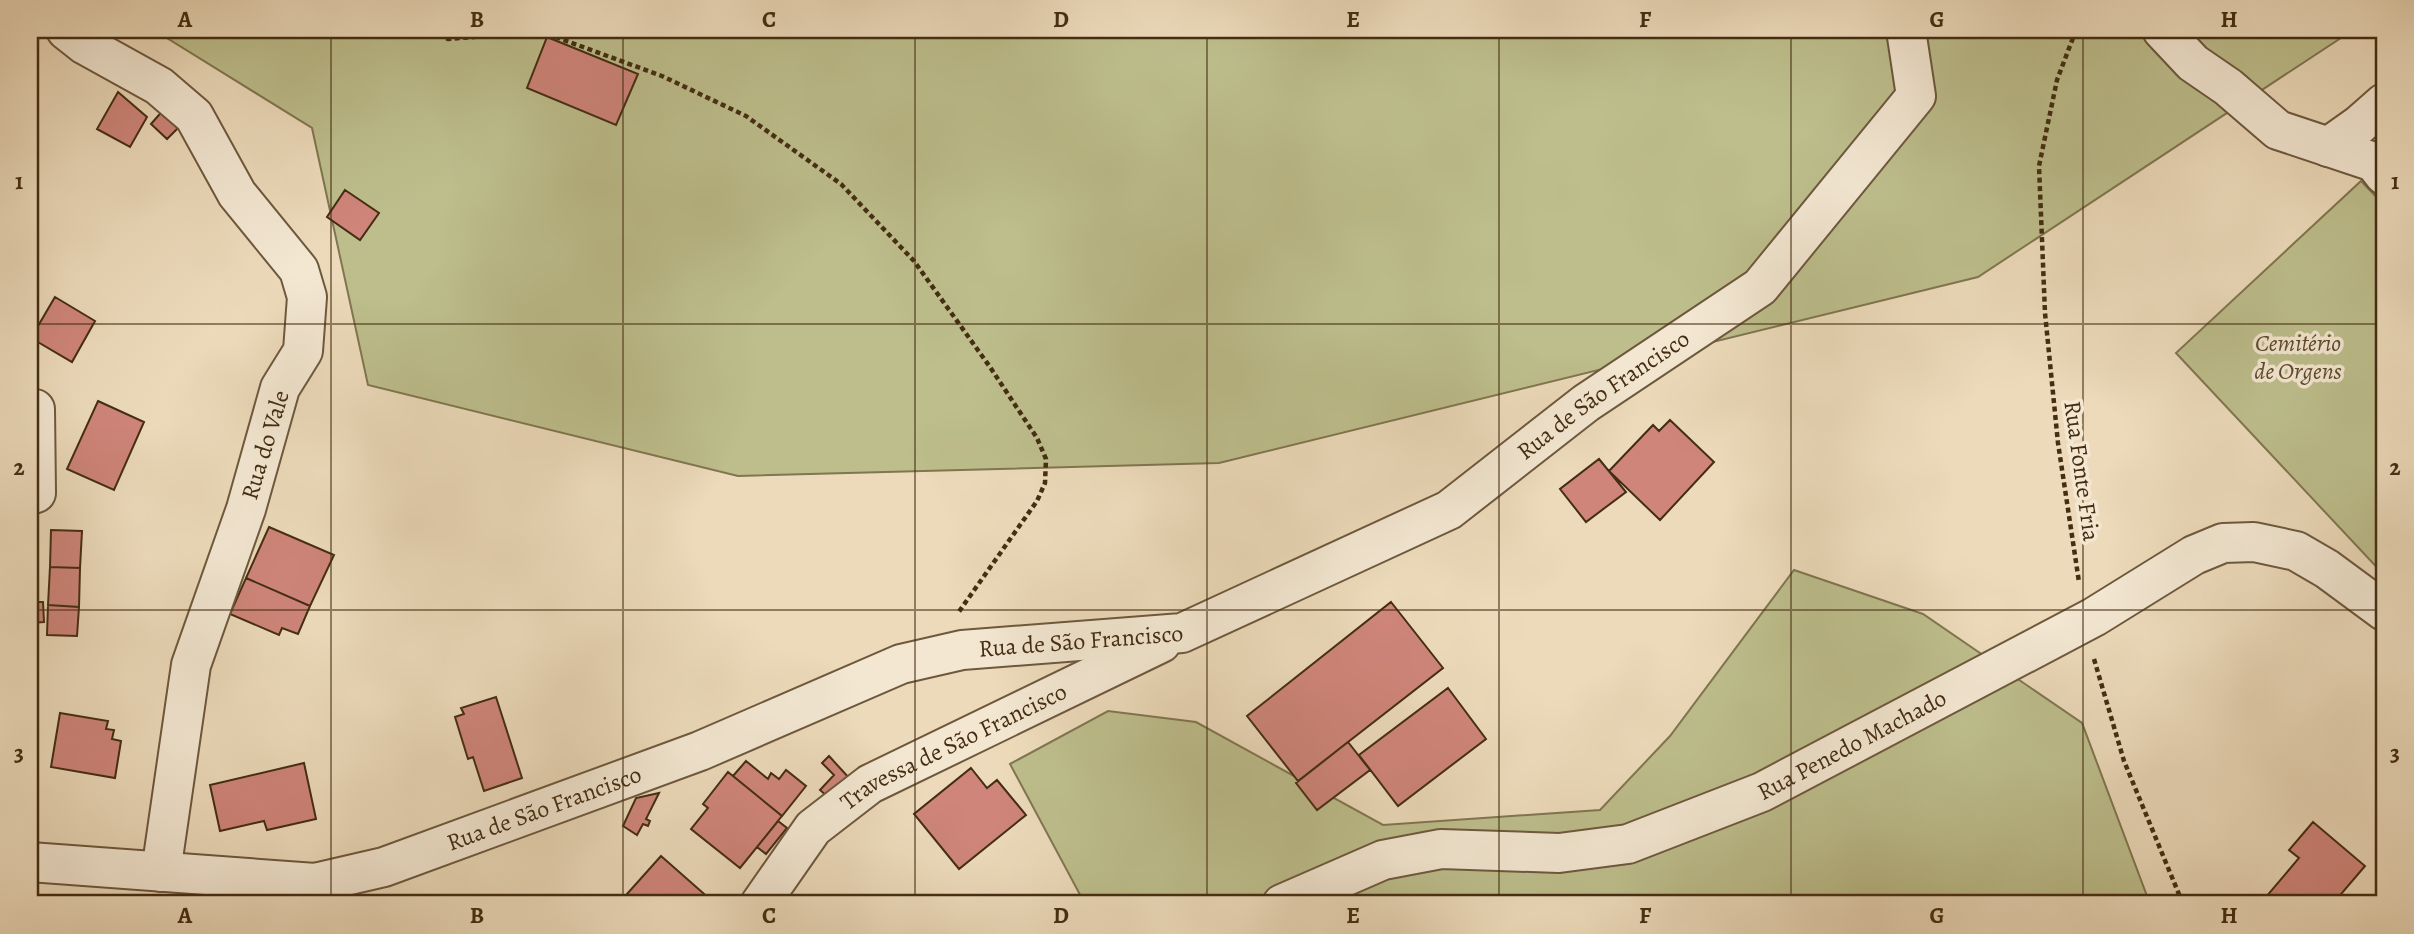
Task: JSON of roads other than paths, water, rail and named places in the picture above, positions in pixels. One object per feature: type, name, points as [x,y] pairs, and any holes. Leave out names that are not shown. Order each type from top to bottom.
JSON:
[{"type":"street","name":"Rua do Vale","points":[[66,30],[85,45],[159,86],[194,116],[237,194],[299,270],[307,297],[303,351],[280,388],[246,509],[191,665],[160,872]]},
{"type":"street","name":"Rua de São Francisco","points":[[30,862],[315,883],[384,867],[700,751],[901,664],[962,650],[1182,633],[1449,510],[1586,403],[1760,287],[1916,96],[1906,30]]},
{"type":"street","points":[[2162,30],[2193,63],[2228,87],[2278,130],[2374,162],[2384,175]]},
{"type":"street","points":[[2328,147],[2384,103]]},
{"type":"street","points":[[30,495],[36,492],[36,409]]},
{"type":"street","name":"Rua Penedo Machado","points":[[1282,904],[1383,860],[1441,849],[1559,853],[1628,844],[1762,792],[2084,623],[2194,555],[2223,543],[2254,542],[2296,551],[2327,569],[2384,611]]},
{"type":"street","name":"Travessa de São Francisco","points":[[760,904],[813,828],[870,784],[1182,633]]},
{"type":"park label","name":"Cemitério de Orgens","points":[[2298,357]]}]
